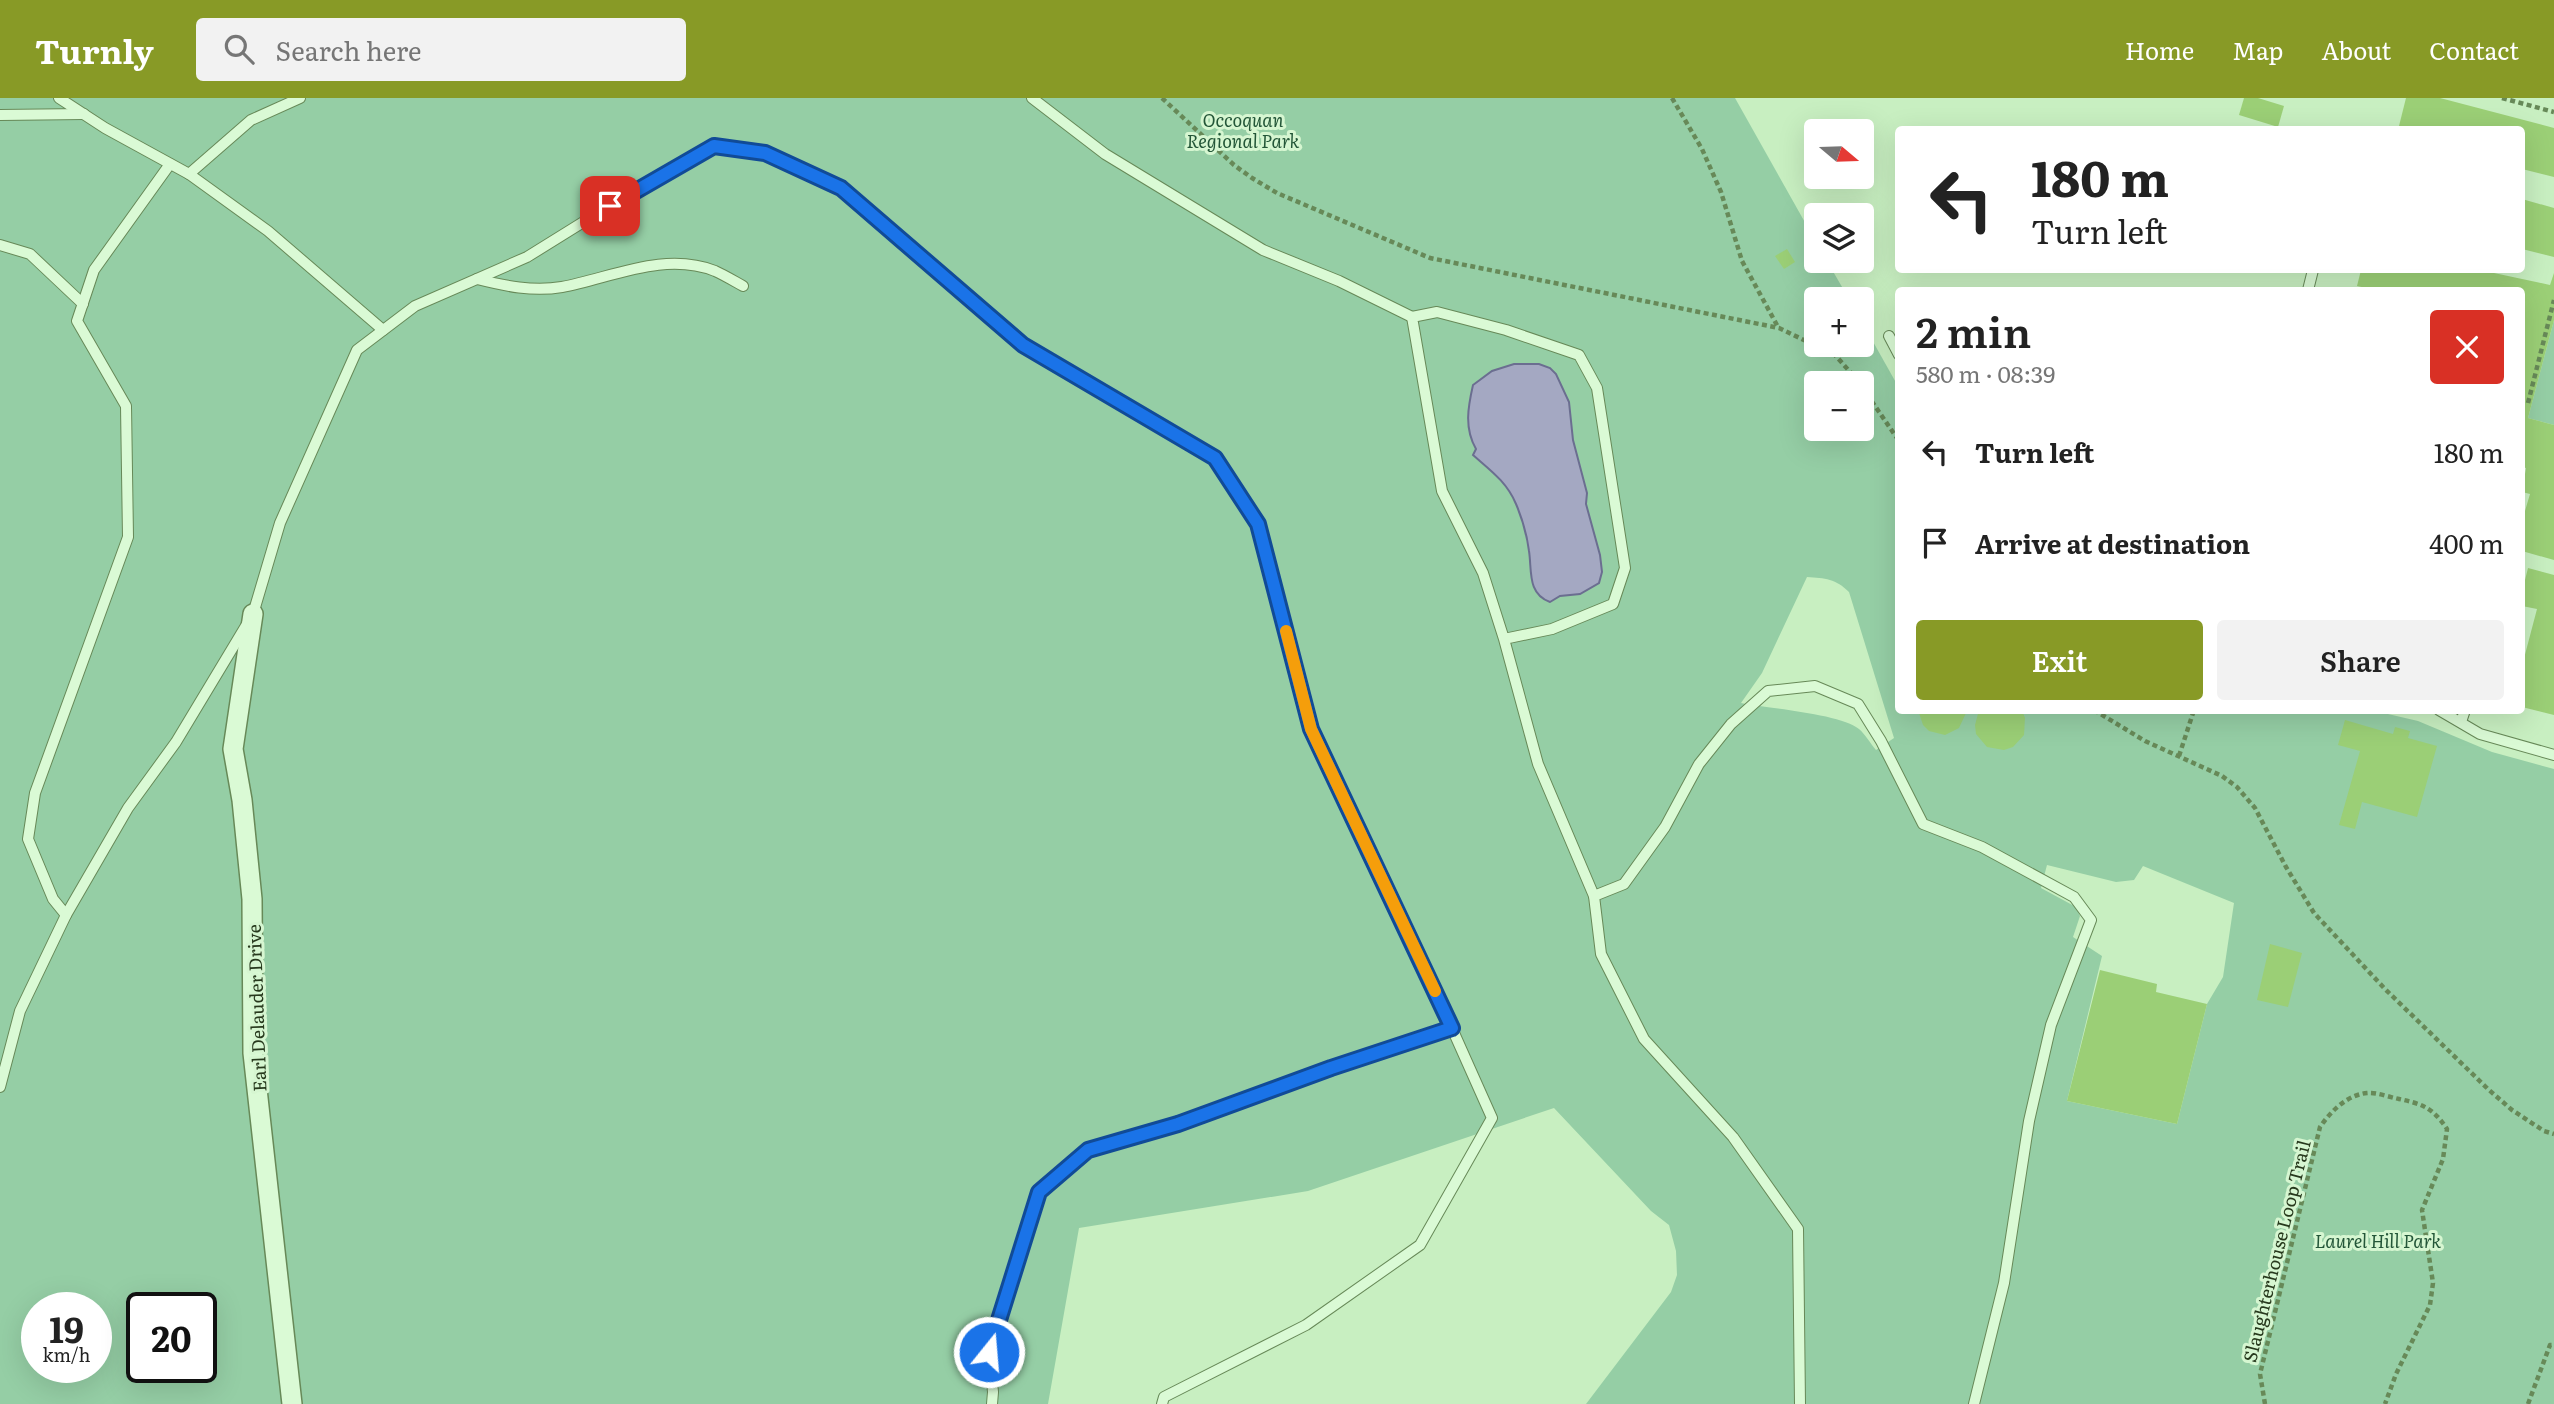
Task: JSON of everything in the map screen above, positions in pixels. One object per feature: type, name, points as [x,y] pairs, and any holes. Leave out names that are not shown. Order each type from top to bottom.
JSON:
[{"type":"street","name":"Earl Delauder Drive","points":[[253,614],[233,748],[253,899],[253,1053],[292,1404]]},
{"type":"lane","points":[[59,98],[105,128],[189,174],[268,231],[383,330]]},
{"type":"lane","points":[[189,174],[251,120],[300,98]]},
{"type":"lane","points":[[1031,98],[1105,154],[1263,250],[1339,281],[1412,317],[1437,312],[1506,330],[1579,355],[1597,388],[1625,568],[1613,604],[1552,629],[1504,639]]},
{"type":"lane","points":[[0,115],[84,114]]},
{"type":"lane","points":[[0,1087],[20,1011],[66,915],[128,808],[176,742],[253,614],[280,523],[357,350],[415,306],[527,257],[630,193],[714,146],[765,153],[841,188],[1023,345],[1215,458],[1258,524],[1311,729],[1492,1118],[1420,1245],[1306,1325],[1164,1397],[1162,1404]]},
{"type":"lane","points":[[66,915],[53,899],[28,839],[35,793],[128,537],[126,406],[77,321],[94,270],[170,164]]},
{"type":"lane","points":[[0,245],[30,254],[83,304]]},
{"type":"lane","points":[[477,279],[537,289],[561,287],[640,267],[663,264],[696,265],[715,271],[743,286]]},
{"type":"lane","points":[[1412,317],[1442,491],[1483,573],[1538,764],[1594,896],[1601,954],[1644,1040],[1733,1137],[1798,1229],[1800,1404]]},
{"type":"lane","points":[[1888,336],[1895,348]]},
{"type":"lane","points":[[1594,896],[1625,884],[1665,827],[1699,764],[1731,724],[1768,691],[1815,687],[1858,704],[1881,741],[1923,824],[1982,847],[2074,897],[2091,920],[2051,1025],[2029,1121],[2004,1283],[1974,1404]]},
{"type":"lane","points":[[2446,714],[2480,734],[2554,755]]},
{"type":"lane","points":[[2461,722],[2464,714]]},
{"type":"lane","points":[[992,1404],[989,1352],[1039,1192],[1088,1150],[1178,1124],[1331,1068],[1452,1028]]},
{"type":"path","points":[[1162,98],[1234,164],[1277,193],[1430,258],[1779,328],[1835,355],[1849,371]]},
{"type":"path","points":[[1672,98],[1702,149],[1721,192],[1742,261],[1779,328]]},
{"type":"path","points":[[2502,98],[2554,112]]},
{"type":"path","points":[[2528,403],[2554,300]]},
{"type":"path","points":[[1874,404],[1895,435]]},
{"type":"path","points":[[2101,714],[2145,741],[2222,776],[2237,787],[2255,808],[2314,913],[2385,989],[2473,1075],[2512,1110],[2554,1134]]},
{"type":"path","points":[[2179,756],[2193,714]]},
{"type":"path","name":"Slaughterhouse Loop Trail","points":[[2265,1404],[2260,1374],[2320,1127],[2329,1114],[2349,1099],[2368,1092],[2420,1104],[2437,1115],[2447,1129],[2443,1159],[2422,1210],[2432,1283],[2430,1304],[2396,1374],[2385,1404]]},
{"type":"path","points":[[2528,1404],[2550,1345],[2554,1345]]},
{"type":"green space","points":[[0,98],[1735,98],[1804,221],[1804,273],[1834,273],[1842,287],[1804,287],[1804,357],[1874,357],[1874,343],[1895,381],[1895,714],[2388,714],[2418,721],[2492,752],[2554,769],[2554,1404],[1586,1404],[1671,1292],[1677,1275],[1676,1251],[1669,1225],[1651,1211],[1554,1108],[1308,1191],[1079,1228],[1048,1404],[0,1404]],"holes":[[[1807,577],[1835,582],[1849,592],[1894,738],[1876,750],[1861,731],[1837,719],[1741,703],[1762,673]],[[2047,865],[2116,882],[2134,880],[2143,866],[2234,903],[2223,977],[2207,1004],[2177,1124],[2067,1101],[2102,956],[2073,937],[2080,916],[2076,907],[2041,888]]]},
{"type":"green space","points":[[2554,320],[2554,425],[2528,418]]},
{"type":"water","points":[[1514,364],[1539,364],[1550,368],[1556,374],[1569,402],[1573,440],[1600,555],[1602,572],[1599,583],[1580,594],[1560,596],[1550,602],[1537,593],[1534,587],[1527,539],[1516,504],[1503,483],[1473,455],[1476,449],[1468,425],[1473,385],[1492,371]]},
{"type":"building","points":[[2244,98],[2258,98],[2284,106],[2278,126],[2239,115]]},
{"type":"building","points":[[2406,98],[2440,98],[2554,128],[2554,177],[2525,170],[2525,126],[2399,126]]},
{"type":"building","points":[[2525,200],[2554,208],[2554,257],[2525,250]]},
{"type":"building","points":[[1787,249],[1795,262],[1784,269],[1775,256]]},
{"type":"building","points":[[2360,273],[2494,273],[2550,285],[2554,273],[2554,320],[2528,418],[2554,425],[2554,560],[2525,552],[2525,511],[2530,494],[2525,493],[2525,287],[2357,286]]},
{"type":"building","points":[[2528,568],[2554,575],[2554,715],[2525,708],[2525,655],[2537,609],[2525,607]]},
{"type":"building","points":[[1919,714],[1966,714],[1959,728],[1945,735],[1929,731],[1923,725]]},
{"type":"building","points":[[1978,714],[2024,714],[2025,718],[2024,735],[2013,747],[2004,750],[1987,747],[1976,734]]},
{"type":"building","points":[[2345,720],[2393,734],[2395,727],[2410,731],[2408,738],[2437,746],[2417,817],[2362,802],[2355,829],[2339,825],[2360,751],[2338,745]]},
{"type":"building","points":[[2270,944],[2302,953],[2288,1007],[2257,1000]]},
{"type":"building","points":[[2100,970],[2157,984],[2156,992],[2207,1004],[2177,1124],[2067,1101]]},
{"type":"slow traffic","points":[[1286,631],[1311,729],[1435,991]]},
{"type":"route","points":[[610,206],[714,146],[765,153],[841,188],[1023,345],[1215,458],[1258,524],[1311,729],[1452,1028],[1331,1068],[1178,1124],[1088,1150],[1039,1192],[989,1352]]},
{"type":"park label","name":"Occoquan Regional Park","points":[[1243,129]]},
{"type":"park label","name":"Laurel Hill Park","points":[[2378,1240]]}]
